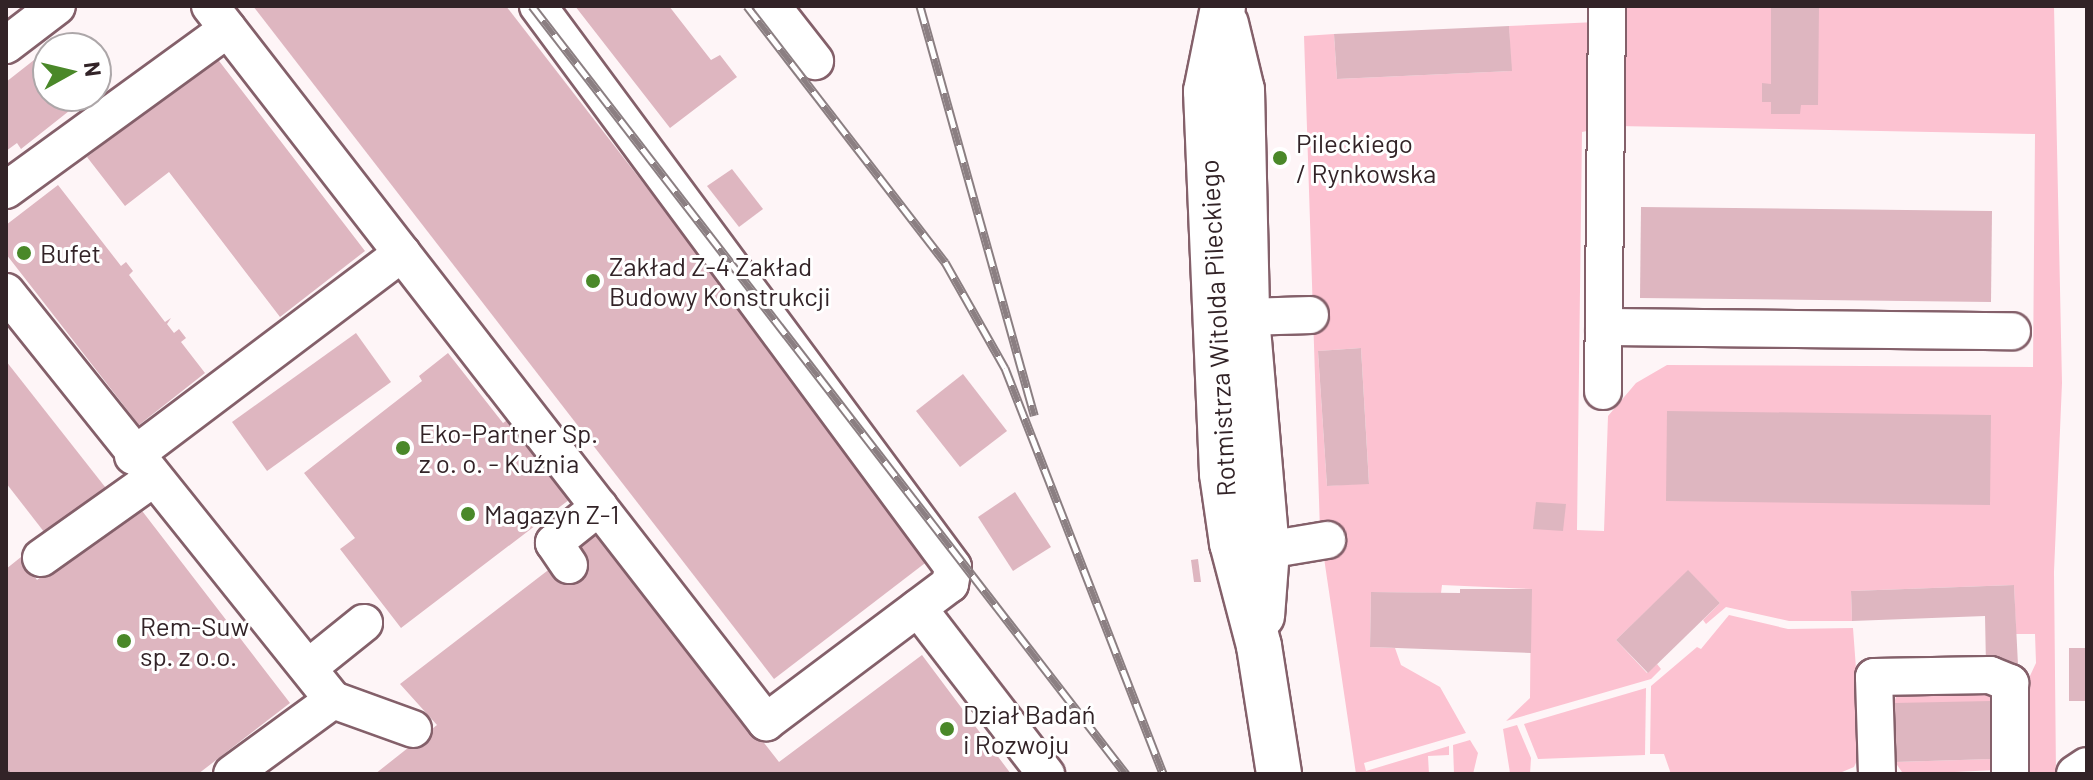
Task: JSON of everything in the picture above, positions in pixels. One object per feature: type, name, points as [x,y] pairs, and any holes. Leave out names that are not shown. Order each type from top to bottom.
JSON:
[{"type":"main road","name":"Rotmistrza Witolda Pileckiego","points":[[1223,6],[1242,90],[1247,317],[1267,550],[1259,646]]},
{"type":"main road","name":"Rotmistrza Witolda Pileckiego","points":[[1223,6],[1206,91],[1212,323],[1232,543],[1259,646],[1279,774]]},
{"type":"lane","points":[[6,45],[57,6]]},
{"type":"lane","points":[[6,190],[219,17],[766,722],[950,584],[953,567],[538,6]]},
{"type":"lane","points":[[772,6],[815,61]]},
{"type":"lane","points":[[1603,391],[1607,6]]},
{"type":"lane","points":[[41,558],[143,468],[402,253]]},
{"type":"lane","points":[[6,292],[143,468],[333,700],[413,729]]},
{"type":"lane","points":[[1247,317],[1310,315]]},
{"type":"lane","points":[[1604,327],[2012,331]]},
{"type":"lane","points":[[569,565],[554,543],[599,507]]},
{"type":"lane","points":[[1267,550],[1327,540]]},
{"type":"lane","points":[[918,608],[1046,774]]},
{"type":"lane","points":[[308,668],[364,623]]},
{"type":"lane","points":[[1877,774],[1874,677],[1990,675],[2010,683],[2010,774]]},
{"type":"lane","points":[[232,774],[333,700]]},
{"type":"lane","points":[[2075,774],[2087,766]]},
{"type":"shaded area","points":[[1616,6],[2054,6],[2062,383],[2054,572],[2056,774],[2023,774],[2023,691],[2036,663],[2035,634],[2016,634],[2014,585],[1851,591],[1852,621],[1789,621],[1726,607],[1706,624],[1703,620],[1720,603],[1688,571],[1616,640],[1647,673],[1657,664],[1661,669],[1651,679],[1506,721],[1530,698],[1531,589],[1442,585],[1441,593],[1371,592],[1370,647],[1395,648],[1401,665],[1440,687],[1466,733],[1364,763],[1366,771],[1449,746],[1449,755],[1428,756],[1429,774],[1356,774],[1320,531],[1304,36],[1334,34],[1337,79],[1511,71],[1509,26],[1597,22],[1592,130],[1582,132],[1577,530],[1604,531],[1608,416],[1636,383],[1667,365],[2033,367],[2035,134],[1617,126]],"holes":[[[1361,348],[1369,483],[1327,486],[1318,351]]]},
{"type":"shaded area","points":[[1729,615],[1788,629],[1853,628],[1862,750],[1854,767],[1842,772],[1671,774],[1664,754],[1650,754],[1651,686],[1697,647],[1701,649]]},
{"type":"shaded area","points":[[1989,685],[1996,703],[1894,703],[1898,691]]},
{"type":"shaded area","points":[[1646,688],[1645,755],[1538,759],[1524,724]]},
{"type":"shaded area","points":[[1517,725],[1531,758],[1530,774],[1510,773],[1503,729]]},
{"type":"shaded area","points":[[1470,740],[1478,753],[1473,774],[1454,774],[1453,745]]},
{"type":"shaded area","points":[[1992,759],[1996,770],[1913,774],[1902,772],[1895,762]]},
{"type":"building","name":"Zakład Z-4 Zakład Budowy Konstrukcji","points":[[253,6],[506,6],[933,557],[774,679]]},
{"type":"building","points":[[575,6],[669,6],[711,60],[720,55],[737,77],[670,128]]},
{"type":"building","points":[[1771,6],[1819,6],[1818,105],[1801,105],[1800,114],[1771,114],[1771,102],[1762,102],[1762,83],[1771,84]]},
{"type":"building","points":[[1509,26],[1512,71],[1337,79],[1334,34]]},
{"type":"building","points":[[216,57],[365,251],[280,317],[169,172],[125,206],[87,157]]},
{"type":"building","points":[[32,62],[32,112],[68,112],[21,149],[17,143],[6,151],[6,82]]},
{"type":"building","points":[[732,169],[763,209],[739,227],[707,186]]},
{"type":"building","points":[[58,185],[121,266],[126,262],[133,271],[129,275],[165,322],[171,318],[167,324],[174,333],[179,329],[186,338],[181,342],[205,373],[139,425],[6,254],[6,225]]},
{"type":"building","points":[[1641,207],[1992,211],[1991,302],[1640,298]]},
{"type":"building","points":[[356,333],[391,382],[267,471],[232,422]]},
{"type":"building","points":[[1361,348],[1369,484],[1327,486],[1318,351]]},
{"type":"building","points":[[448,353],[503,423],[518,413],[578,493],[401,628],[340,549],[355,538],[304,473],[422,381],[419,376]]},
{"type":"building","points":[[6,361],[109,492],[55,546],[6,483]]},
{"type":"building","points":[[963,374],[1007,431],[960,467],[916,411]]},
{"type":"building","points":[[1667,411],[1991,415],[1990,505],[1666,501]]},
{"type":"building","points":[[1015,492],[1051,547],[1013,571],[978,517]]},
{"type":"building","points":[[1536,502],[1566,504],[1563,531],[1533,529]]},
{"type":"building","name":"Rem-Suw sp. z o.o.","points":[[136,503],[290,703],[198,774],[6,774],[6,569],[21,557],[37,580]]},
{"type":"building","points":[[599,531],[779,762],[922,655],[1011,774],[375,774],[437,725],[400,684]]},
{"type":"building","points":[[1198,559],[1201,582],[1194,582],[1191,560]]},
{"type":"building","points":[[1688,570],[1720,603],[1648,673],[1616,640]]},
{"type":"building","points":[[2014,585],[2018,665],[1986,666],[1985,616],[1852,621],[1851,591]]},
{"type":"building","points":[[1460,589],[1532,589],[1531,653],[1370,647],[1371,592],[1460,593]]},
{"type":"building","points":[[2069,648],[2087,648],[2087,701],[2069,701]]},
{"type":"building","points":[[1991,701],[1993,759],[1895,762],[1894,703]]},
{"type":"railway","points":[[532,6],[1126,774]]},
{"type":"railway","points":[[747,6],[945,262],[1005,368],[1163,774]]},
{"type":"railway","points":[[920,6],[1034,415]]},
{"type":"place","name":"Pileckiego / Rynkowska","points":[[1280,158]]},
{"type":"place","name":"Bufet","points":[[24,253]]},
{"type":"place","name":"Zakład Z-4 Zakład Budowy Konstrukcji","points":[[593,281]]},
{"type":"place","name":"Eko-Partner Sp. z o. o. - Kuźnia","points":[[403,448]]},
{"type":"place","name":"Magazyn Z-1","points":[[468,514]]},
{"type":"place","name":"Rem-Suw sp. z o.o.","points":[[124,641]]},
{"type":"place","name":"Dział Badań i Rozwoju","points":[[947,729]]}]
